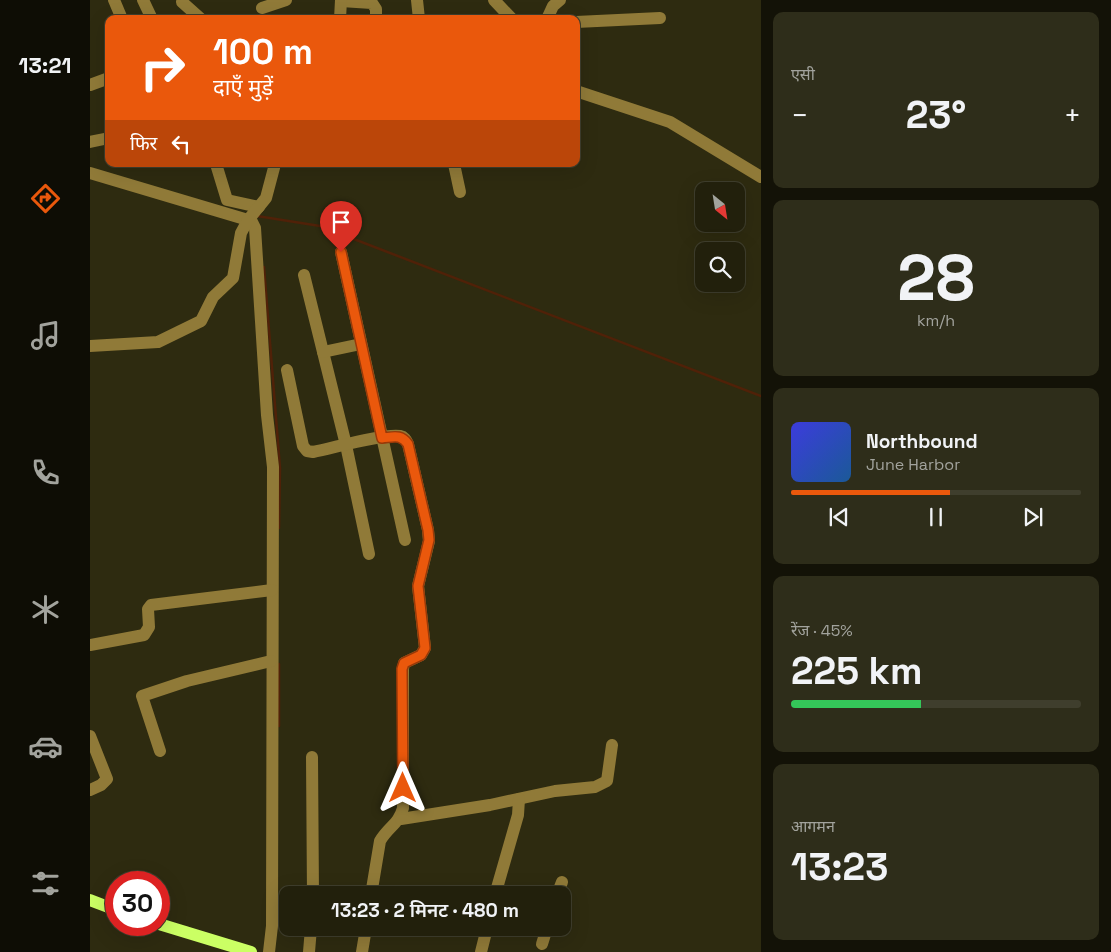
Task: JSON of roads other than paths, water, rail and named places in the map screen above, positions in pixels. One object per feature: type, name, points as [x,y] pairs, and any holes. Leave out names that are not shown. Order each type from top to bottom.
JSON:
[{"type":"main road","points":[[90,900],[105,906]]},
{"type":"main road","points":[[170,927],[251,952]]},
{"type":"street","points":[[114,0],[120,15]]},
{"type":"street","points":[[143,0],[150,15]]},
{"type":"street","points":[[262,8],[286,0]]},
{"type":"street","points":[[417,0],[419,15]]},
{"type":"street","points":[[494,0],[508,15]]},
{"type":"street","points":[[340,15],[341,1],[372,3],[376,9],[376,15]]},
{"type":"street","points":[[549,15],[558,1]]},
{"type":"street","points":[[182,2],[197,15]]},
{"type":"street","points":[[580,22],[660,18]]},
{"type":"street","points":[[90,85],[105,79]]},
{"type":"street","points":[[580,92],[670,122],[761,177]]},
{"type":"street","points":[[90,142],[105,139]]},
{"type":"street","points":[[217,167],[227,200],[253,215]]},
{"type":"street","points":[[90,346],[158,342],[201,320],[213,297],[233,278],[241,233],[266,198],[274,167]]},
{"type":"street","points":[[455,167],[460,192]]},
{"type":"street","points":[[90,173],[253,215]]},
{"type":"street","points":[[253,215],[267,416],[273,467],[271,660],[272,926],[269,952]]},
{"type":"street","points":[[341,252],[406,540]]},
{"type":"street","points":[[304,275],[346,445],[369,554]]},
{"type":"street","points":[[323,352],[361,344]]},
{"type":"street","points":[[288,370],[304,449],[313,452],[399,436],[404,438],[408,444],[429,540],[418,586],[424,652],[404,663],[402,669],[403,808],[401,819]]},
{"type":"street","points":[[90,645],[144,635],[149,627],[148,609],[151,605],[272,590]]},
{"type":"street","points":[[160,751],[142,696],[187,681],[271,660]]},
{"type":"street","points":[[90,736],[107,779],[101,785],[90,790]]},
{"type":"street","points":[[373,886],[380,841],[385,833],[401,819],[519,799],[555,790],[595,787],[603,784],[609,774],[612,745]]},
{"type":"street","points":[[312,757],[313,886]]},
{"type":"street","points":[[498,886],[518,815],[519,799]]},
{"type":"street","points":[[561,886],[562,882]]},
{"type":"street","points":[[309,952],[310,936]]},
{"type":"street","points":[[362,952],[365,936]]},
{"type":"street","points":[[481,952],[485,936]]},
{"type":"street","points":[[542,944],[544,936]]},
{"type":"waterway","points":[[257,216],[320,226],[761,396]]},
{"type":"waterway","points":[[264,267],[280,468],[279,528]]},
{"type":"waterway","points":[[279,664],[279,726]]}]
